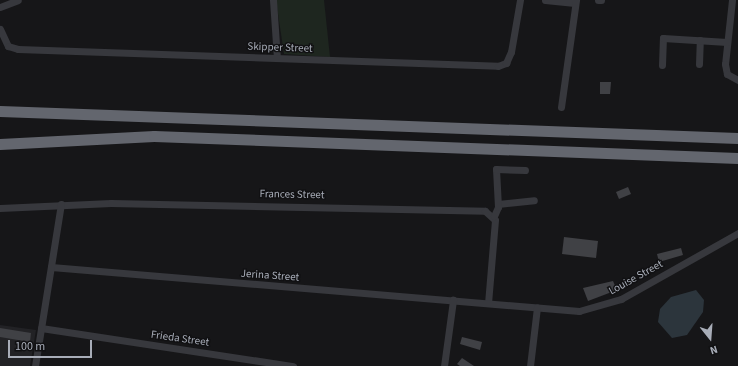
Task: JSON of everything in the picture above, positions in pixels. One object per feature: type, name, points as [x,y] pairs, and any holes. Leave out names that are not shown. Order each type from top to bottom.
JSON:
[{"type":"highway","points":[[0,111],[738,138]]},
{"type":"highway","points":[[0,144],[154,136],[738,158]]},
{"type":"street","points":[[0,7],[18,0]]},
{"type":"street","points":[[273,0],[277,58]]},
{"type":"street","name":"Skipper Street","points":[[0,29],[12,48],[498,66],[506,63],[511,52],[520,0]]},
{"type":"street","points":[[545,0],[576,2],[561,108]]},
{"type":"street","points":[[732,0],[725,69],[738,80]]},
{"type":"street","points":[[662,65],[663,38],[727,42]]},
{"type":"street","points":[[699,64],[700,40]]},
{"type":"street","points":[[488,303],[494,216],[498,204],[496,169],[525,170]]},
{"type":"street","points":[[498,204],[534,200]]},
{"type":"street","points":[[35,366],[60,204]]},
{"type":"street","name":"Frances Street","points":[[0,208],[60,204],[332,206],[485,212],[494,216]]},
{"type":"street","name":"Louise Street","points":[[488,303],[579,311],[604,306],[738,233]]},
{"type":"street","name":"Jerina Street","points":[[51,267],[488,303]]},
{"type":"street","points":[[444,366],[453,300]]},
{"type":"street","points":[[530,366],[537,308]]},
{"type":"street","name":"Frieda Street","points":[[41,328],[293,366]]},
{"type":"shaded area","points":[[276,0],[324,0],[330,57],[284,54]]},
{"type":"shaded area","points":[[696,290],[704,300],[703,312],[687,335],[672,338],[658,322],[660,309],[671,297]]},
{"type":"shaded area","points":[[0,325],[36,330],[30,366],[0,366]]},
{"type":"building","points":[[600,82],[611,82],[610,94],[600,94]]},
{"type":"building","points":[[628,187],[631,194],[619,199],[616,192]]},
{"type":"building","points":[[564,237],[598,241],[596,258],[562,254]]},
{"type":"building","points":[[681,248],[683,255],[659,262],[657,254]]},
{"type":"building","points":[[613,281],[617,290],[588,301],[583,288]]},
{"type":"building","points":[[0,328],[31,333],[30,342],[0,337]]},
{"type":"building","points":[[462,337],[482,342],[480,350],[460,344]]},
{"type":"building","points":[[462,358],[474,366],[460,366],[457,364]]}]
